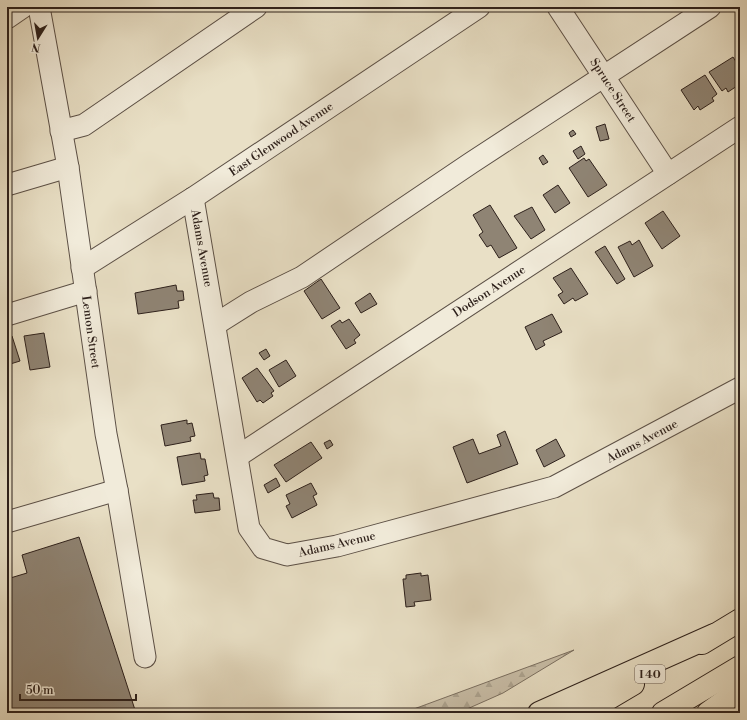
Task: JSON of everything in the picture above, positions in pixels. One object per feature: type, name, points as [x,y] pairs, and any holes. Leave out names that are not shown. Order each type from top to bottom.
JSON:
[{"type":"highway","name":"I 40","points":[[584,713],[740,620]]},
{"type":"highway","points":[[539,713],[714,635]]},
{"type":"highway","points":[[663,713],[740,667]]},
{"type":"highway","points":[[708,713],[740,690]]},
{"type":"street","points":[[7,18],[23,7]]},
{"type":"street","name":"Lemon Street","points":[[38,7],[68,166],[106,434],[145,657]]},
{"type":"street","points":[[61,131],[84,126],[256,7]]},
{"type":"street","name":"East Glenwood Avenue","points":[[82,268],[193,198],[478,7]]},
{"type":"street","name":"Spruce Street","points":[[558,7],[668,174]]},
{"type":"street","points":[[216,324],[251,302],[302,277],[603,76],[710,7]]},
{"type":"street","name":"Dodson Avenue","points":[[238,456],[740,127]]},
{"type":"street","points":[[7,185],[68,166]]},
{"type":"street","name":"Adams Avenue","points":[[193,198],[216,324],[249,528],[263,548],[287,555],[336,546],[554,487],[740,388]]},
{"type":"street","points":[[7,315],[86,291]]},
{"type":"street","points":[[7,522],[117,490]]},
{"type":"green space","points":[[574,650],[503,693],[458,713],[403,713]]},
{"type":"building","points":[[733,57],[740,68],[740,84],[728,92],[726,88],[722,91],[709,72]]},
{"type":"building","points":[[705,75],[717,94],[712,98],[714,101],[700,110],[698,106],[694,110],[681,90]]},
{"type":"building","points":[[605,124],[609,139],[600,141],[596,127]]},
{"type":"building","points":[[573,130],[576,134],[571,137],[569,133]]},
{"type":"building","points":[[581,146],[585,154],[578,159],[573,151]]},
{"type":"building","points":[[543,155],[548,162],[543,165],[539,158]]},
{"type":"building","points":[[584,158],[586,161],[589,159],[607,185],[588,197],[569,168]]},
{"type":"building","points":[[558,185],[570,203],[555,213],[543,195]]},
{"type":"building","points":[[490,205],[517,248],[499,258],[491,245],[487,247],[479,235],[483,232],[473,215]]},
{"type":"building","points":[[532,207],[545,230],[531,239],[514,216]]},
{"type":"building","points":[[663,211],[680,236],[662,249],[645,223]]},
{"type":"building","points":[[639,240],[653,266],[634,277],[618,247],[630,241],[632,245]]},
{"type":"building","points":[[605,246],[625,279],[617,284],[595,252]]},
{"type":"building","points":[[571,268],[588,294],[575,301],[573,298],[564,304],[558,295],[563,292],[553,278]]},
{"type":"building","points":[[321,279],[340,308],[322,319],[304,291]]},
{"type":"building","points":[[176,285],[177,291],[183,291],[184,300],[178,301],[179,308],[138,314],[135,293]]},
{"type":"building","points":[[370,293],[377,304],[361,313],[355,303]]},
{"type":"building","points":[[552,314],[562,332],[543,341],[545,345],[536,350],[525,327]]},
{"type":"building","points":[[349,319],[360,335],[354,340],[356,343],[346,349],[331,326],[340,320],[342,323]]},
{"type":"building","points":[[44,333],[50,367],[30,370],[24,336]]},
{"type":"building","points":[[12,336],[20,361],[7,365],[7,337]]},
{"type":"building","points":[[266,349],[270,356],[264,360],[259,353]]},
{"type":"building","points":[[286,360],[296,376],[279,387],[269,370]]},
{"type":"building","points":[[257,368],[274,391],[271,393],[273,396],[263,403],[260,400],[257,402],[242,378]]},
{"type":"building","points":[[187,420],[187,424],[192,423],[195,436],[190,437],[191,441],[165,446],[161,425]]},
{"type":"building","points":[[505,431],[518,464],[467,483],[453,447],[473,439],[479,454],[501,446],[497,435]]},
{"type":"building","points":[[556,439],[565,456],[544,467],[536,450]]},
{"type":"building","points":[[330,440],[333,445],[327,449],[324,443]]},
{"type":"building","points":[[311,442],[322,458],[286,482],[274,465]]},
{"type":"building","points":[[200,453],[201,459],[205,459],[208,475],[204,476],[205,481],[182,485],[177,457]]},
{"type":"building","points":[[276,478],[280,486],[268,493],[264,485]]},
{"type":"building","points":[[311,483],[317,494],[313,496],[317,505],[292,518],[286,506],[290,504],[286,495]]},
{"type":"building","points":[[213,493],[214,498],[219,498],[220,510],[195,513],[193,500],[197,500],[196,495]]},
{"type":"building","points":[[79,537],[136,713],[7,713],[7,579],[27,573],[22,555]]},
{"type":"building","points":[[421,573],[421,576],[428,575],[431,600],[414,602],[415,606],[406,607],[403,579],[406,579],[406,575]]}]
